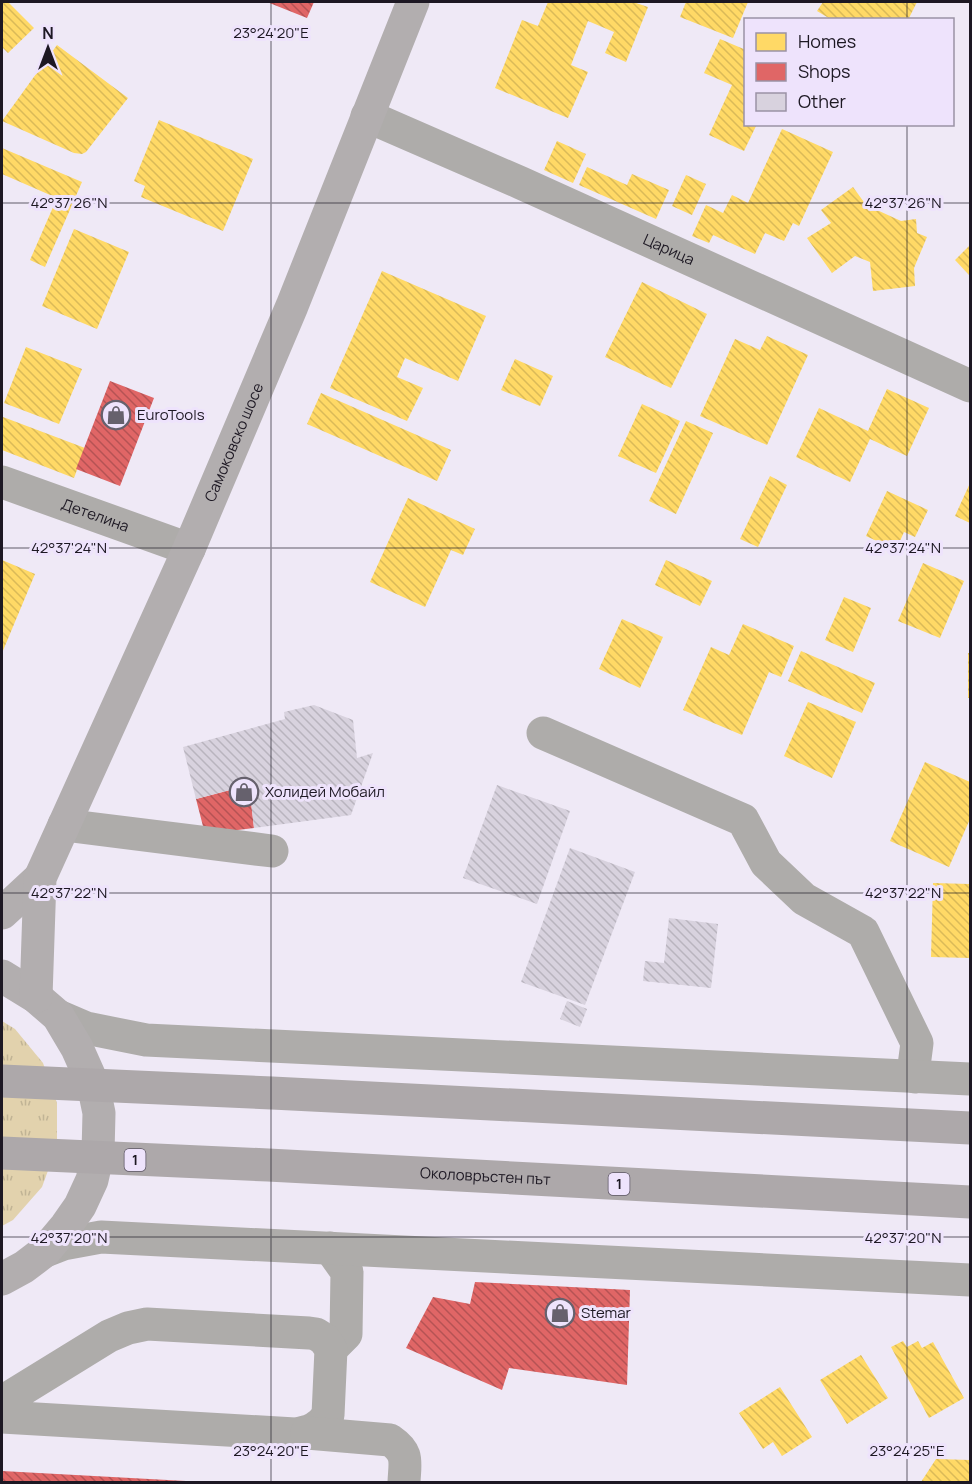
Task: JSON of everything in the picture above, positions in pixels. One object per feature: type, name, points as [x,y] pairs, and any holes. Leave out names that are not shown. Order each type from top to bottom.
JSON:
[{"type":"highway","points":[[2,1081],[970,1128]]},
{"type":"highway","name":"Околовръстен път","points":[[2,1153],[970,1202]]},
{"type":"main road","name":"Самоковско шосе","points":[[2,913],[40,878],[189,549],[292,306],[412,2]]},
{"type":"main road","name":"Самоковско шосе","points":[[40,878],[47,1007]]},
{"type":"main road","points":[[2,976],[47,1007],[77,1048],[93,1084],[99,1113],[98,1153],[92,1180],[80,1206],[45,1251],[24,1267],[2,1279]]},
{"type":"street","name":"Царица","points":[[367,116],[970,386]]},
{"type":"street","name":"Детелина","points":[[2,482],[189,549]]},
{"type":"street","points":[[543,733],[743,820],[766,863],[804,899],[863,932],[917,1043],[915,1077]]},
{"type":"street","points":[[64,825],[272,851]]},
{"type":"street","points":[[47,1007],[86,1028],[146,1040],[970,1080]]},
{"type":"street","points":[[45,1251],[63,1244],[101,1237],[970,1280]]},
{"type":"street","points":[[330,1248],[347,1272],[346,1334],[331,1349]]},
{"type":"street","points":[[2,1402],[109,1336],[128,1328],[147,1324],[309,1333],[324,1339],[331,1349],[328,1415],[318,1427],[308,1432]]},
{"type":"street","points":[[2,1417],[295,1434],[308,1432],[390,1440],[401,1447],[405,1459],[404,1482]]},
{"type":"green space","points":[[2,1021],[15,1029],[43,1063],[57,1103],[57,1146],[42,1187],[13,1220],[2,1226]]},
{"type":"building: Homes","points":[[2,2],[8,2],[34,28],[8,53],[2,47]]},
{"type":"building: Homes","points":[[548,2],[633,2],[648,7],[626,62],[605,53],[614,32],[588,21],[571,65],[588,72],[568,118],[495,88],[522,20],[538,26]]},
{"type":"building: Homes","points":[[686,2],[748,2],[733,38],[680,17]]},
{"type":"building: Homes","points":[[823,2],[917,2],[909,18],[829,18],[817,11]]},
{"type":"building: Homes","points":[[720,39],[744,49],[744,126],[756,126],[744,151],[709,135],[732,85],[704,73]]},
{"type":"building: Homes","points":[[57,45],[128,98],[86,152],[82,154],[74,153],[2,121]]},
{"type":"building: Homes","points":[[159,120],[253,159],[223,231],[141,197],[145,186],[134,181]]},
{"type":"building: Homes","points":[[782,129],[833,152],[799,226],[793,223],[784,241],[765,233],[755,254],[713,235],[709,243],[692,236],[706,205],[723,213],[732,195],[748,203]]},
{"type":"building: Homes","points":[[557,141],[586,154],[573,183],[544,170]]},
{"type":"building: Homes","points":[[2,148],[82,182],[45,267],[30,260],[57,198],[2,174]]},
{"type":"building: Homes","points":[[587,167],[627,185],[632,174],[669,190],[656,219],[579,185]]},
{"type":"building: Homes","points":[[686,175],[706,184],[692,215],[672,206]]},
{"type":"building: Homes","points":[[853,187],[866,205],[901,221],[916,219],[917,233],[927,237],[914,268],[915,286],[873,291],[870,262],[855,256],[832,273],[807,238],[831,223],[821,210]]},
{"type":"building: Homes","points":[[74,229],[129,252],[97,329],[42,306]]},
{"type":"building: Homes","points":[[970,245],[970,276],[955,260]]},
{"type":"building: Homes","points":[[382,271],[486,316],[458,381],[405,358],[397,377],[423,388],[407,421],[330,388]]},
{"type":"building: Homes","points":[[642,282],[707,314],[671,388],[605,357]]},
{"type":"building: Homes","points":[[767,336],[808,355],[767,445],[700,416],[735,339],[760,350]]},
{"type":"building: Homes","points":[[26,347],[82,369],[59,424],[4,403]]},
{"type":"building: Homes","points":[[515,359],[553,376],[540,406],[501,390]]},
{"type":"building: Homes","points":[[887,389],[929,408],[907,456],[870,439],[850,482],[796,457],[819,408],[868,431]]},
{"type":"building: Homes","points":[[321,393],[451,450],[437,481],[307,424]]},
{"type":"building: Homes","points":[[642,404],[680,421],[656,473],[618,456]]},
{"type":"building: Homes","points":[[3,417],[85,448],[74,478],[2,450]]},
{"type":"building: Homes","points":[[686,421],[713,433],[676,514],[649,501]]},
{"type":"building: Homes","points":[[770,476],[787,485],[758,547],[740,539]]},
{"type":"building: Homes","points":[[970,483],[970,523],[955,516]]},
{"type":"building: Homes","points":[[887,491],[928,510],[915,537],[904,532],[896,550],[866,536]]},
{"type":"building: Homes","points":[[408,498],[475,529],[463,555],[451,550],[425,607],[370,582]]},
{"type":"building: Homes","points":[[2,560],[35,574],[2,653]]},
{"type":"building: Homes","points":[[666,560],[712,581],[700,606],[655,585]]},
{"type":"building: Homes","points":[[923,563],[964,581],[940,638],[898,621]]},
{"type":"building: Homes","points":[[844,597],[871,608],[853,652],[825,640]]},
{"type":"building: Homes","points":[[622,619],[663,637],[640,688],[599,669]]},
{"type":"building: Homes","points":[[743,624],[794,646],[781,677],[769,672],[742,735],[683,710],[711,647],[729,655]]},
{"type":"building: Homes","points":[[801,651],[875,683],[862,713],[788,681]]},
{"type":"building: Homes","points":[[968,653],[970,653],[970,698],[968,698]]},
{"type":"building: Homes","points":[[808,702],[856,722],[832,778],[784,756]]},
{"type":"building: Homes","points":[[925,762],[970,782],[970,819],[949,867],[890,841]]},
{"type":"building: Homes","points":[[933,883],[970,884],[970,958],[931,957]]},
{"type":"building: Homes","points":[[903,1341],[907,1347],[918,1341],[922,1348],[933,1342],[964,1398],[929,1418],[891,1347]]},
{"type":"building: Homes","points":[[861,1355],[888,1398],[847,1424],[820,1380]]},
{"type":"building: Homes","points":[[780,1387],[812,1437],[782,1456],[773,1442],[763,1449],[739,1413]]},
{"type":"building: Homes","points":[[936,1459],[970,1460],[970,1482],[921,1482]]},
{"type":"building: Shops","points":[[267,2],[314,2],[307,18]]},
{"type":"building: Shops","points":[[110,381],[154,398],[120,486],[76,469]]},
{"type":"building: Shops","points":[[249,785],[254,828],[205,834],[196,799]]},
{"type":"building: Shops","points":[[475,1282],[630,1290],[627,1385],[509,1368],[502,1390],[406,1348],[433,1297],[470,1304]]},
{"type":"building: Shops","points":[[2,1471],[186,1481],[186,1482],[2,1482]]},
{"type":"building: Other","points":[[314,705],[353,720],[357,758],[373,753],[351,815],[254,828],[249,785],[196,799],[183,747],[285,719],[284,712]]},
{"type":"building: Other","points":[[497,785],[570,811],[537,904],[463,878]]},
{"type":"building: Other","points":[[570,848],[635,872],[585,1005],[521,982]]},
{"type":"building: Other","points":[[669,918],[718,924],[711,988],[643,981],[645,961],[664,963]]},
{"type":"building: Other","points":[[567,1001],[587,1009],[580,1027],[560,1019]]},
{"type":"place","name":"EuroTools","points":[[116,415]]},
{"type":"place","name":"Холидей Мобайл","points":[[244,792]]},
{"type":"place","name":"Stemar","points":[[560,1313]]}]
